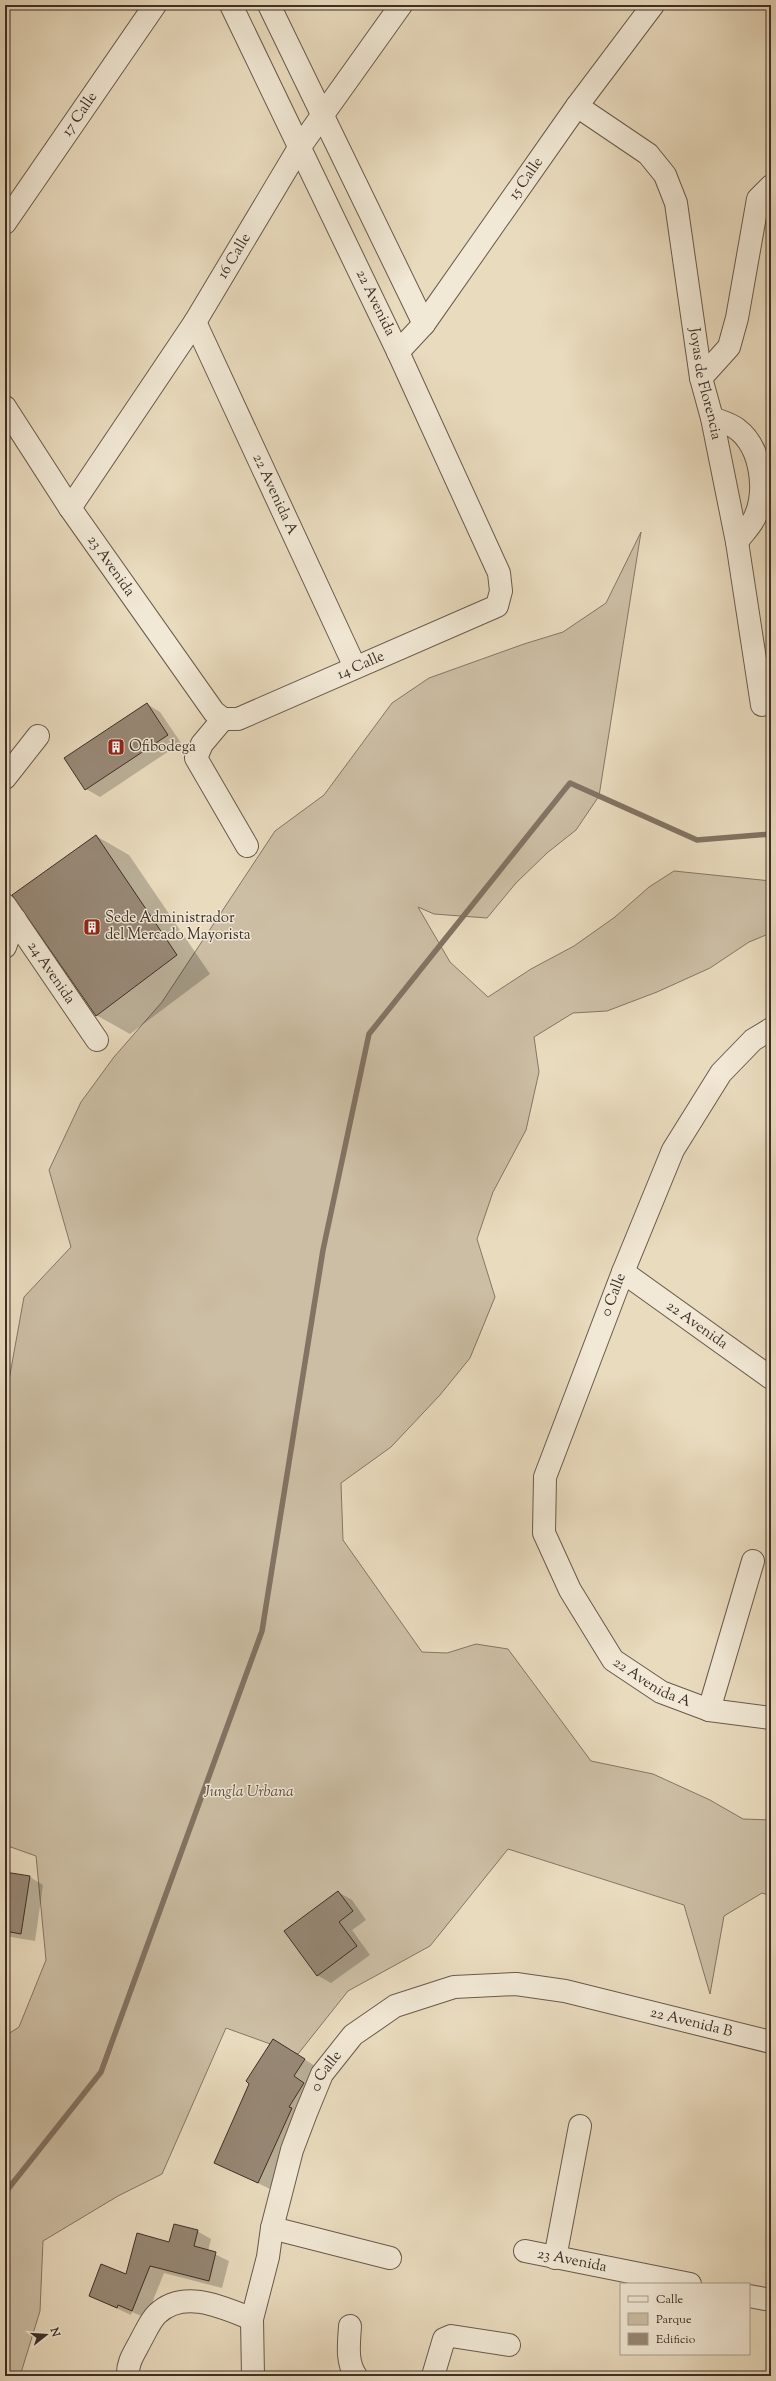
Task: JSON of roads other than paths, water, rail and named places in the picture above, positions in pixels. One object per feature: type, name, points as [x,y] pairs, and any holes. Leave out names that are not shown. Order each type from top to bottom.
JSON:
[{"type":"street","name":"17 Calle","points":[[5,223],[155,5]]},
{"type":"street","name":"22 Avenida","points":[[231,5],[398,352],[499,572],[501,591],[497,606]]},
{"type":"street","points":[[269,5],[424,324]]},
{"type":"street","name":"16 Calle","points":[[70,508],[195,322],[299,148],[321,114],[401,5]]},
{"type":"street","name":"15 Calle","points":[[398,352],[424,324],[577,106],[654,5]]},
{"type":"street","name":"Joyas de Florencia","points":[[577,106],[648,154],[665,175],[676,203],[701,378],[712,418],[737,542],[762,705]]},
{"type":"street","points":[[701,378],[729,347],[737,318],[758,199],[771,186]]},
{"type":"street","name":"22 Avenida A","points":[[195,322],[355,667]]},
{"type":"street","name":"23 Avenida","points":[[5,407],[70,508],[214,712],[223,719]]},
{"type":"street","points":[[712,418],[737,428],[750,443],[760,468],[760,491],[755,517],[737,542]]},
{"type":"street","name":"14 Calle","points":[[223,719],[238,719],[497,606]]},
{"type":"street","points":[[223,719],[202,744],[196,758],[247,846]]},
{"type":"street","points":[[5,778],[38,736]]},
{"type":"street","points":[[5,947],[10,912]]},
{"type":"street","name":"24 Avenida","points":[[10,912],[97,1040]]},
{"type":"street","name":"0 Calle","points":[[570,1590],[544,1534],[545,1476],[623,1272],[673,1150],[697,1109],[721,1073],[754,1040],[771,1029]]},
{"type":"street","name":"22 Avenida","points":[[623,1272],[771,1378]]},
{"type":"street","points":[[709,1710],[753,1560]]},
{"type":"street","name":"22 Avenida A","points":[[570,1590],[613,1660],[661,1692],[709,1710],[771,1718]]},
{"type":"street","name":"0 Calle","points":[[253,2376],[252,2319],[268,2256],[272,2228],[292,2150],[322,2074],[353,2034],[395,2006],[454,1987],[516,1984],[565,1991],[611,2004]]},
{"type":"street","name":"22 Avenida B","points":[[611,2004],[771,2042]]},
{"type":"street","points":[[555,2258],[580,2126]]},
{"type":"street","points":[[272,2228],[390,2258]]},
{"type":"street","name":"23 Avenida","points":[[525,2250],[555,2258],[685,2283]]},
{"type":"street","points":[[750,2296],[771,2300]]},
{"type":"street","points":[[128,2376],[128,2366],[149,2325],[158,2313],[173,2304],[207,2302],[252,2319]]},
{"type":"street","points":[[350,2326],[349,2356],[352,2370],[356,2376]]},
{"type":"street","points":[[433,2376],[444,2339],[451,2336],[509,2345]]},
{"type":"waterway","points":[[5,2205],[8,2189],[101,2072],[262,1631],[323,1250],[369,1034],[570,783],[697,840],[771,834]]},
{"type":"place","name":"Ofibodega","points":[[116,747]]},
{"type":"place","name":"Sede Administrador del Mercado Mayorista","points":[[92,927]]},
{"type":"park label","name":"Jungla Urbana","points":[[249,1792]]}]
